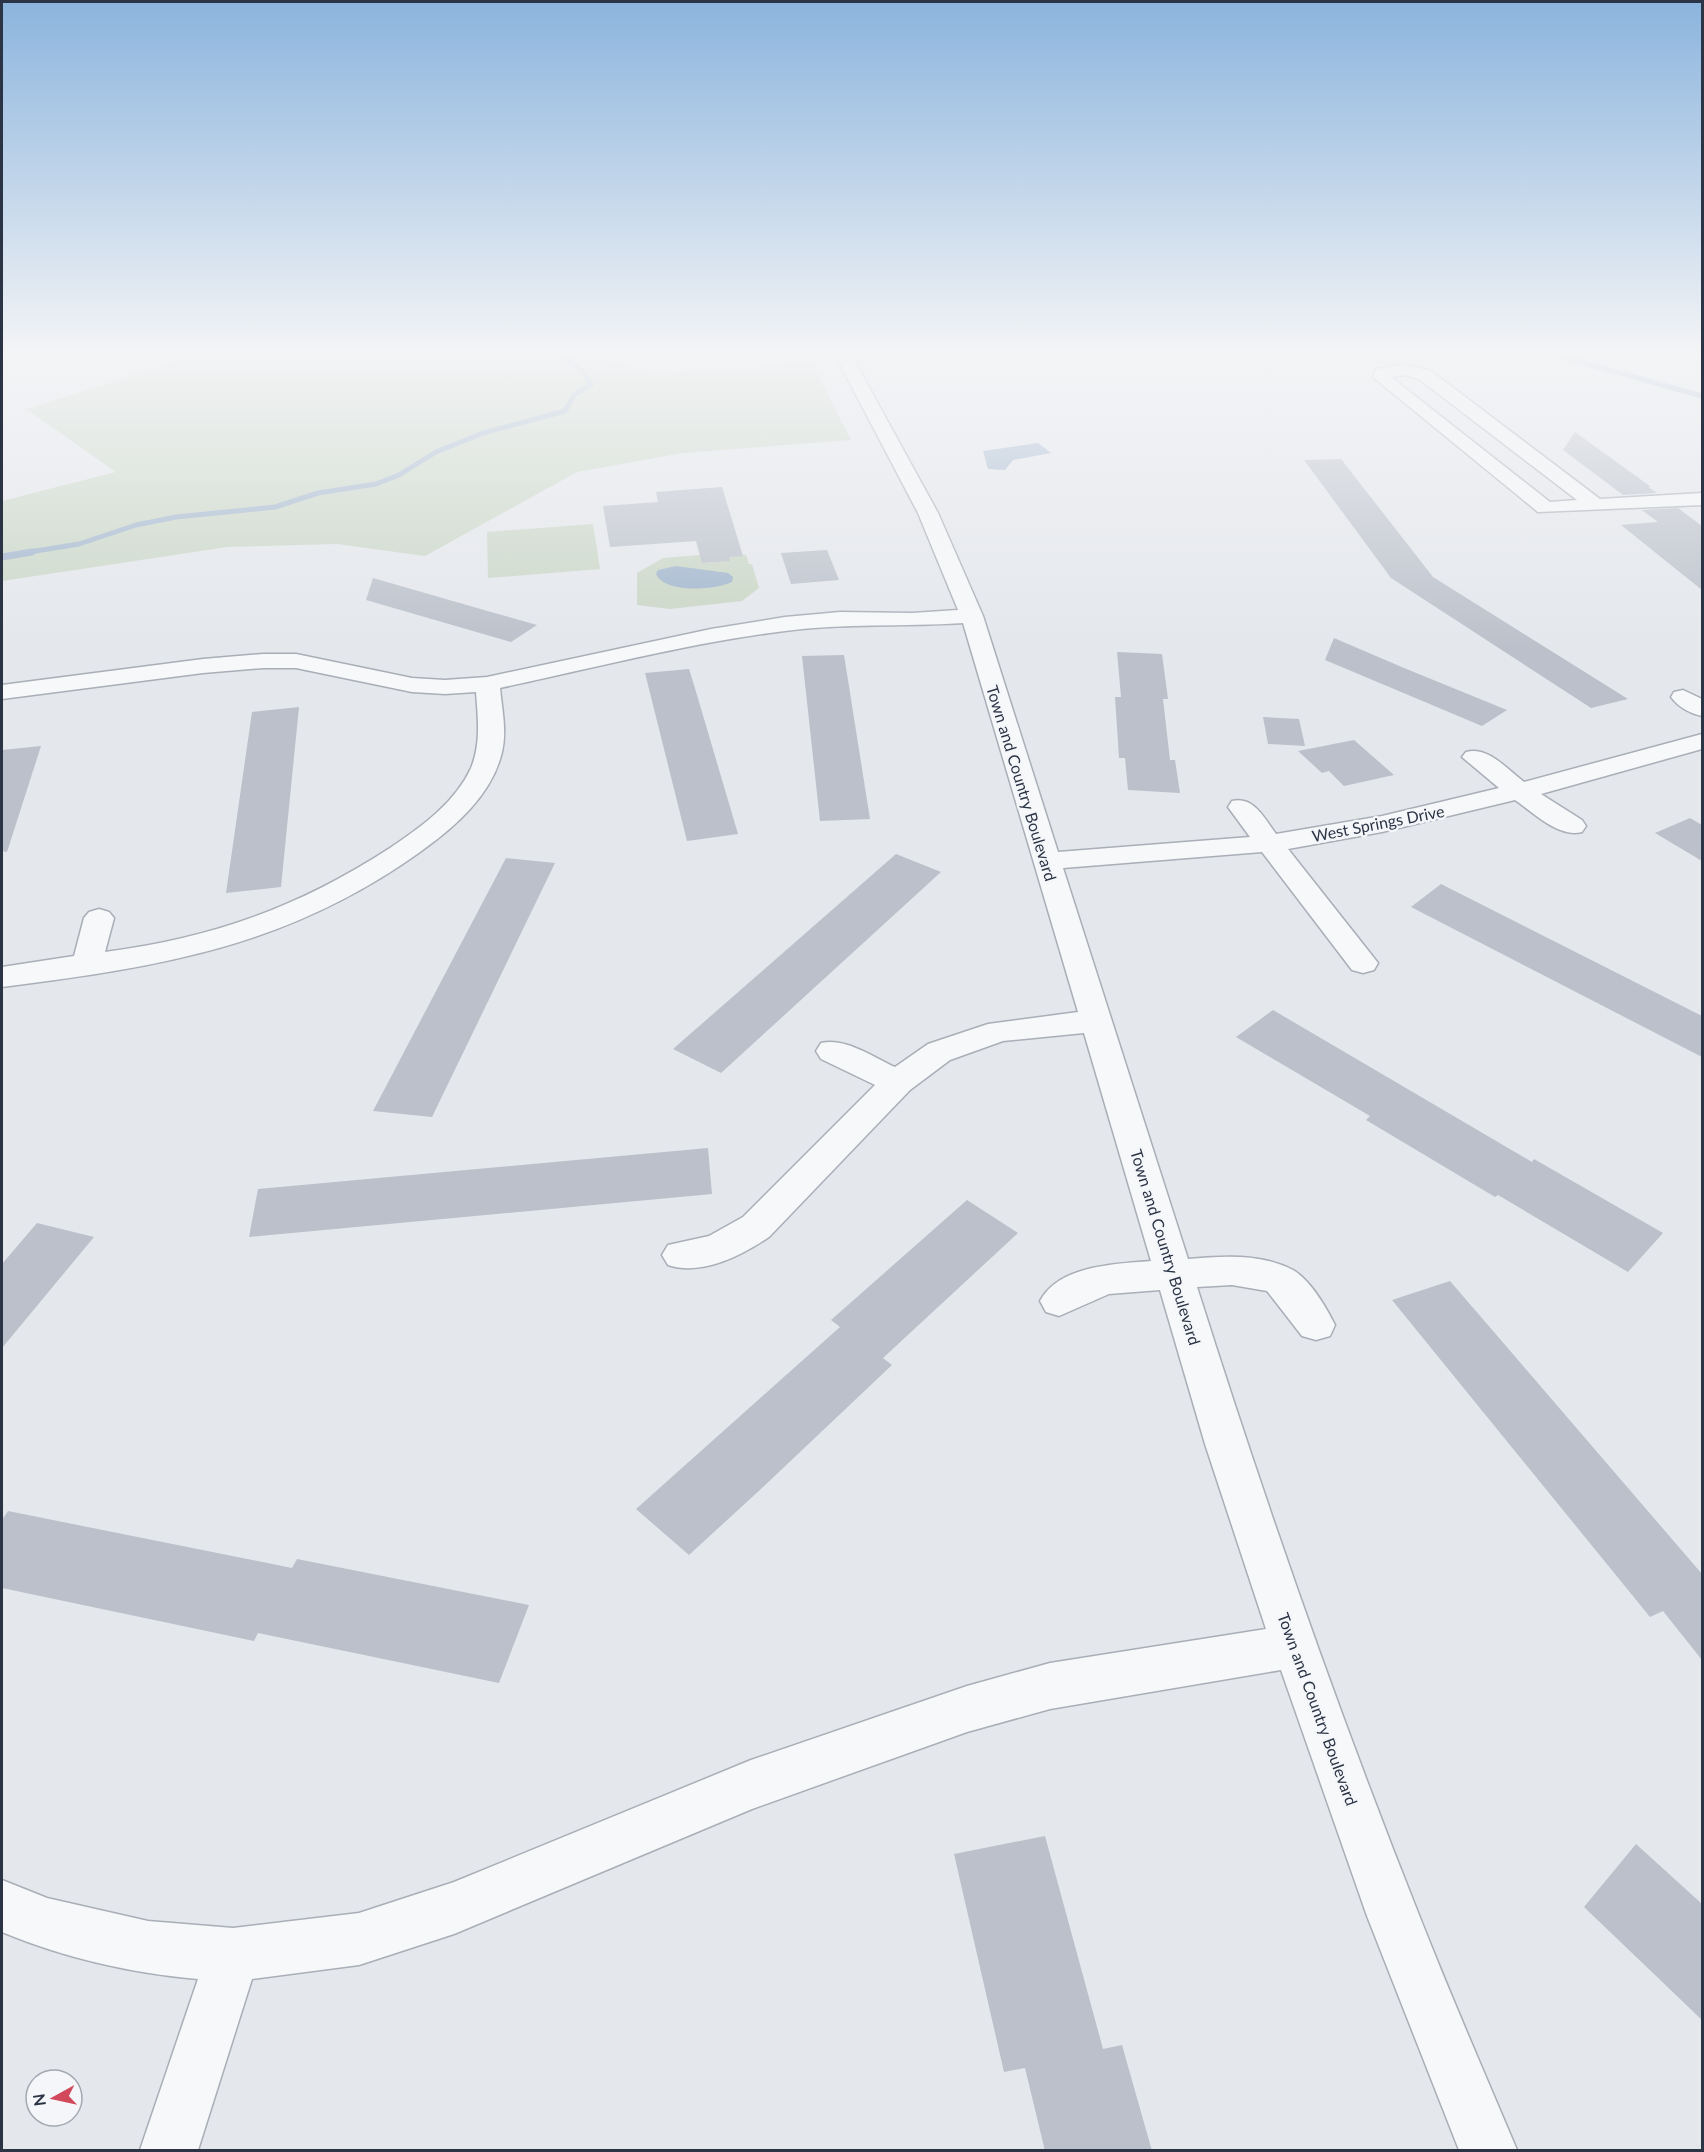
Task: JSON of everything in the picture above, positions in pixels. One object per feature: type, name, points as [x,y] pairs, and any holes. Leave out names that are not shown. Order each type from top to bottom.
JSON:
[{"type":"street","name":"Town and Country Boulevard","points":[[894,449],[928,513],[972,616],[1045,861],[1176,1273],[1226,1444],[1295,1646],[1393,1916],[1488,2151]]},
{"type":"street","points":[[1472,449],[1545,508],[1702,499]]},
{"type":"street","points":[[1523,449],[1596,505]]},
{"type":"street","points":[[2,692],[191,667],[263,661],[296,661],[412,685],[445,687],[488,684],[711,636],[785,624],[840,619],[912,620],[972,616]]},
{"type":"street","points":[[2,977],[88,962],[152,955],[208,943],[269,924],[324,900],[421,839],[455,810],[478,780],[489,752],[491,728],[488,684]]},
{"type":"street","name":"West Springs Drive","points":[[1045,861],[1267,843],[1333,834],[1427,816],[1702,741]]},
{"type":"street","points":[[1475,757],[1519,791],[1572,826]]},
{"type":"street","points":[[1241,807],[1363,963]]},
{"type":"street","points":[[88,962],[99,918]]},
{"type":"street","points":[[681,1256],[708,1253],[730,1245],[756,1227],[898,1082],[939,1052],[999,1031],[1095,1021]]},
{"type":"street","points":[[832,1051],[898,1082]]},
{"type":"street","points":[[1059,1301],[1082,1287],[1109,1279],[1232,1270],[1258,1274],[1280,1281],[1298,1300],[1316,1325]]},
{"type":"street","points":[[2,1906],[47,1924],[148,1948],[233,1955],[359,1939],[454,1908],[751,1785],[967,1709],[1050,1686],[1295,1646]]},
{"type":"street","points":[[169,2151],[233,1955]]},
{"type":"green space","points":[[84,449],[728,449],[682,453],[577,472],[425,556],[337,544],[227,547],[2,581],[2,501],[116,472]]},
{"type":"green space","points":[[593,524],[600,569],[488,578],[487,532]]},
{"type":"green space","points":[[700,555],[703,563],[729,561],[729,557],[746,555],[749,564],[752,564],[759,588],[742,601],[670,609],[637,605],[637,573],[663,558]]},
{"type":"water","points":[[1046,449],[1051,453],[1013,460],[1005,470],[988,469],[983,451]]},
{"type":"water","points":[[676,566],[728,573],[733,577],[732,582],[714,587],[680,587],[669,585],[656,574],[658,570]]},
{"type":"building","points":[[1599,449],[1657,493],[1623,495],[1563,450]]},
{"type":"building","points":[[1341,459],[1433,577],[1628,699],[1591,708],[1391,578],[1304,460]]},
{"type":"building","points":[[722,487],[743,556],[729,557],[730,561],[702,563],[696,541],[610,547],[603,506],[658,502],[656,492]]},
{"type":"building","points":[[1678,508],[1702,526],[1702,590],[1621,525],[1658,522],[1642,510]]},
{"type":"building","points":[[827,550],[839,580],[791,584],[781,553]]},
{"type":"building","points":[[373,578],[537,625],[511,642],[366,600]]},
{"type":"building","points":[[1334,638],[1507,710],[1482,726],[1325,660]]},
{"type":"building","points":[[1117,652],[1162,654],[1168,699],[1163,699],[1170,760],[1175,760],[1180,793],[1128,790],[1125,758],[1119,758],[1115,697],[1121,697]]},
{"type":"building","points":[[844,655],[870,819],[820,821],[802,656]]},
{"type":"building","points":[[689,669],[738,834],[687,841],[645,673]]},
{"type":"building","points":[[299,707],[281,887],[226,893],[252,712]]},
{"type":"building","points":[[1263,717],[1299,719],[1305,746],[1268,744]]},
{"type":"building","points":[[1354,740],[1394,775],[1344,786],[1329,771],[1322,773],[1298,751]]},
{"type":"building","points":[[41,746],[7,852],[2,851],[2,750]]},
{"type":"building","points":[[1690,818],[1702,825],[1702,861],[1655,833]]},
{"type":"building","points":[[896,854],[941,872],[721,1073],[673,1049]]},
{"type":"building","points":[[506,858],[555,863],[432,1117],[373,1111]]},
{"type":"building","points":[[1441,884],[1702,1016],[1702,1057],[1411,907]]},
{"type":"building","points":[[1273,1010],[1532,1162],[1534,1159],[1663,1233],[1628,1272],[1498,1195],[1495,1197],[1366,1120],[1370,1116],[1236,1037]]},
{"type":"building","points":[[708,1148],[712,1194],[249,1237],[258,1189]]},
{"type":"building","points":[[967,1200],[1018,1233],[883,1358],[892,1365],[762,1488],[689,1555],[636,1509],[840,1327],[831,1320]]},
{"type":"building","points":[[37,1223],[94,1237],[2,1348],[2,1264]]},
{"type":"building","points":[[1450,1281],[1702,1574],[1702,1660],[1663,1611],[1650,1617],[1392,1300]]},
{"type":"building","points":[[8,1511],[292,1568],[297,1559],[529,1605],[499,1683],[258,1633],[254,1641],[2,1588],[2,1520]]},
{"type":"building","points":[[1045,1836],[1103,2049],[1122,2045],[1152,2151],[1045,2151],[1025,2068],[1004,2072],[954,1854]]},
{"type":"building","points":[[1636,1844],[1702,1904],[1702,2020],[1584,1907]]},
{"type":"waterway","points":[[23,553],[79,544],[136,525],[176,517],[275,507],[318,493],[376,484],[399,475],[442,449]]},
{"type":"waterway","points":[[2,557],[32,552]]}]
